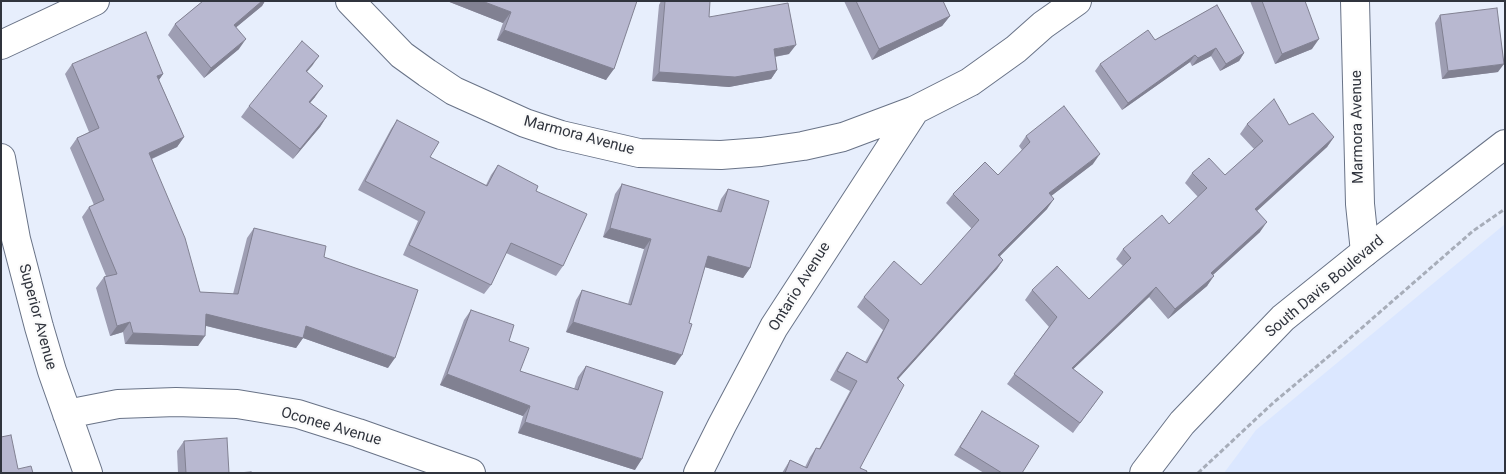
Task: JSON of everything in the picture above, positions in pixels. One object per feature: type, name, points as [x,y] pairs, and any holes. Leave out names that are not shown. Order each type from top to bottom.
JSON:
[{"type":"street","points":[[1,45],[95,1]]},
{"type":"street","name":"Marmora Avenue","points":[[350,1],[402,54],[454,90],[525,123],[561,135],[639,153],[721,155],[803,146],[843,136],[915,110],[970,82],[1016,49],[1043,25],[1078,1]]},
{"type":"street","name":"Marmora Avenue","points":[[1355,1],[1360,204],[1365,252]]},
{"type":"street","name":"Ontario Avenue","points":[[698,473],[774,327],[915,110]]},
{"type":"street","name":"South Davis Boulevard","points":[[1144,473],[1182,423],[1277,324],[1365,252],[1505,144]]},
{"type":"street","name":"Superior Avenue","points":[[1,158],[16,239],[52,371],[88,473]]},
{"type":"street","name":"Oconee Avenue","points":[[67,414],[118,404],[176,402],[237,404],[298,414],[471,473]]},
{"type":"path","points":[[1198,473],[1273,403],[1473,231],[1505,209]]},
{"type":"shaded area","points":[[1505,224],[1505,473],[1224,473],[1256,430]]},
{"type":"building","points":[[203,1],[262,1],[234,25],[246,39],[211,68],[175,24]]},
{"type":"building","points":[[482,1],[637,1],[614,69],[504,30],[511,12]]},
{"type":"building","points":[[665,1],[710,1],[709,17],[788,3],[796,45],[774,49],[777,70],[735,77],[659,72]]},
{"type":"building","points":[[856,1],[943,1],[950,16],[879,49]]},
{"type":"building","points":[[1262,1],[1305,1],[1319,39],[1282,54]]},
{"type":"building","points":[[1217,5],[1244,53],[1226,64],[1216,48],[1198,58],[1195,55],[1128,103],[1100,64],[1148,30],[1155,40]]},
{"type":"building","points":[[1497,8],[1504,64],[1448,71],[1440,15]]},
{"type":"building","points":[[146,32],[163,74],[157,76],[184,137],[149,153],[185,238],[200,292],[238,294],[254,228],[326,246],[324,257],[418,290],[395,358],[306,326],[303,338],[206,314],[205,336],[133,333],[130,322],[117,326],[104,277],[117,274],[89,207],[104,200],[77,138],[99,128],[72,64]]},
{"type":"building","points":[[302,41],[319,56],[306,71],[323,86],[309,102],[327,116],[300,149],[249,106]]},
{"type":"building","points":[[1274,99],[1289,125],[1313,113],[1334,137],[1255,209],[1267,222],[1211,273],[1214,276],[1175,309],[1156,287],[1072,368],[1103,392],[1080,423],[1014,374],[1057,317],[1032,290],[1057,266],[1089,299],[1131,258],[1123,249],[1162,215],[1169,224],[1207,188],[1192,173],[1209,158],[1225,175],[1263,141],[1247,124]]},
{"type":"building","points":[[1064,106],[1100,154],[1049,193],[1054,199],[998,255],[1003,260],[897,378],[904,385],[860,468],[867,471],[866,473],[785,473],[790,460],[807,468],[816,448],[820,449],[857,381],[837,371],[847,352],[867,363],[889,320],[864,297],[894,261],[921,285],[979,220],[953,194],[985,162],[998,175],[1030,142],[1026,136]]},
{"type":"building","points":[[397,120],[439,142],[430,157],[487,186],[498,165],[538,186],[536,191],[587,214],[563,266],[511,243],[491,285],[409,245],[425,212],[365,181]]},
{"type":"building","points":[[622,184],[721,212],[728,189],[769,201],[750,268],[708,256],[689,323],[692,324],[682,355],[573,322],[582,290],[631,305],[651,239],[610,228]]},
{"type":"building","points":[[471,310],[514,325],[509,341],[529,348],[520,371],[578,390],[586,366],[663,392],[642,459],[525,422],[530,406],[447,374]]},
{"type":"building","points":[[982,411],[1039,446],[1022,473],[1002,473],[960,447]]},
{"type":"building","points":[[11,435],[18,469],[31,466],[33,473],[1,473],[1,437]]},
{"type":"building","points":[[227,438],[229,473],[186,473],[184,441]]}]
